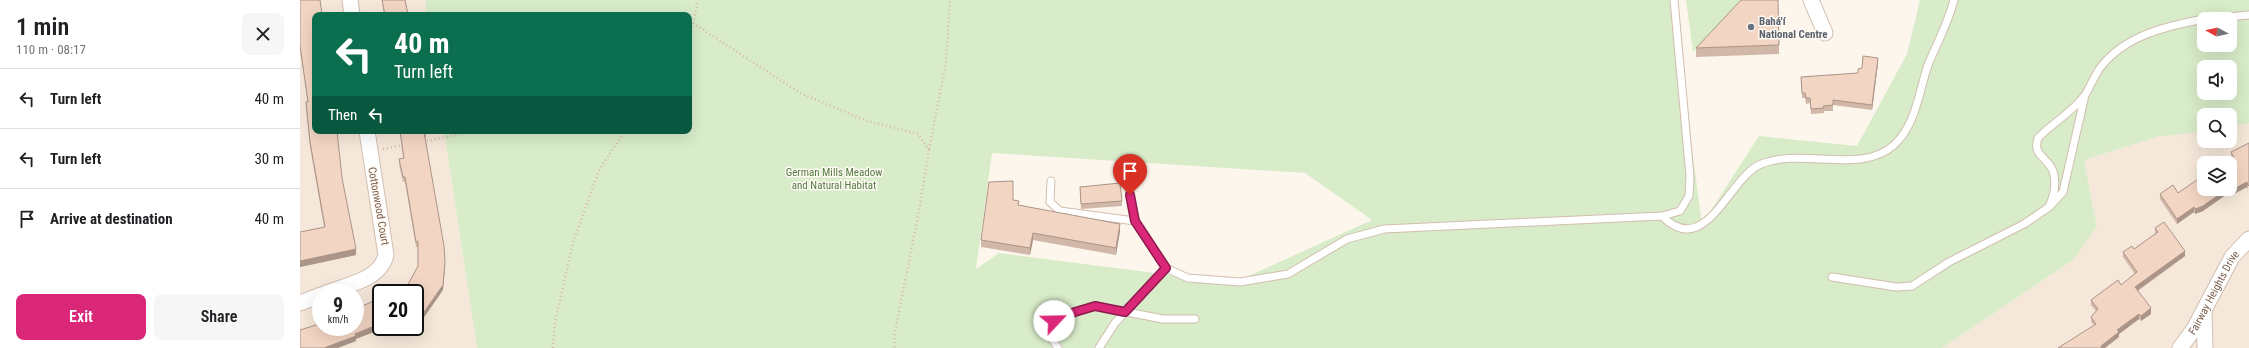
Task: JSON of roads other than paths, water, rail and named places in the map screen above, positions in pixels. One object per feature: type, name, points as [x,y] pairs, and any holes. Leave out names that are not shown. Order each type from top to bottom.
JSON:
[{"type":"street","points":[[350,0],[352,12]]},
{"type":"street","points":[[1811,0],[1825,33]]},
{"type":"street","name":"Cottonwood Court","points":[[348,284],[373,274],[381,267],[386,258],[387,249],[367,134]]},
{"type":"street","name":"Fairway Heights Drive","points":[[2180,348],[2194,328],[2232,257],[2249,239]]},
{"type":"street","points":[[300,303],[312,298]]},
{"type":"street","points":[[2204,308],[2205,348]]},
{"type":"lane","points":[[1128,181],[1135,221],[1166,268],[1188,278],[1240,282],[1288,274],[1347,239],[1384,229],[1662,216],[1680,211],[1689,196],[1690,176],[1674,0]]},
{"type":"lane","points":[[1662,216],[1668,222],[1682,227],[1702,225],[1717,211],[1745,175],[1768,161],[1801,158],[1874,158],[1889,150],[1903,136],[1913,116],[1928,65],[1943,34],[1954,0]]},
{"type":"lane","points":[[2237,16],[2249,15]]},
{"type":"lane","points":[[1832,277],[1896,287],[1912,286],[1949,262],[2024,224],[2049,207],[2063,192],[2085,95],[2100,68],[2117,51],[2129,43],[2162,28],[2197,20]]},
{"type":"lane","points":[[2049,207],[2053,198],[2053,172],[2048,164],[2037,153],[2036,146],[2038,138],[2085,95]]},
{"type":"lane","points":[[1051,181],[1050,202],[1060,211],[1135,221]]},
{"type":"lane","points":[[1099,348],[1115,323],[1166,268]]},
{"type":"lane","points":[[1058,348],[1052,339],[1050,329],[1054,321],[1065,315],[1095,306],[1163,319],[1195,319]]},
{"type":"place","name":"Bahá'í National Centre","points":[[1751,27]]},
{"type":"park label","name":"German Mills Meadow and Natural Habitat","points":[[834,178]]}]
